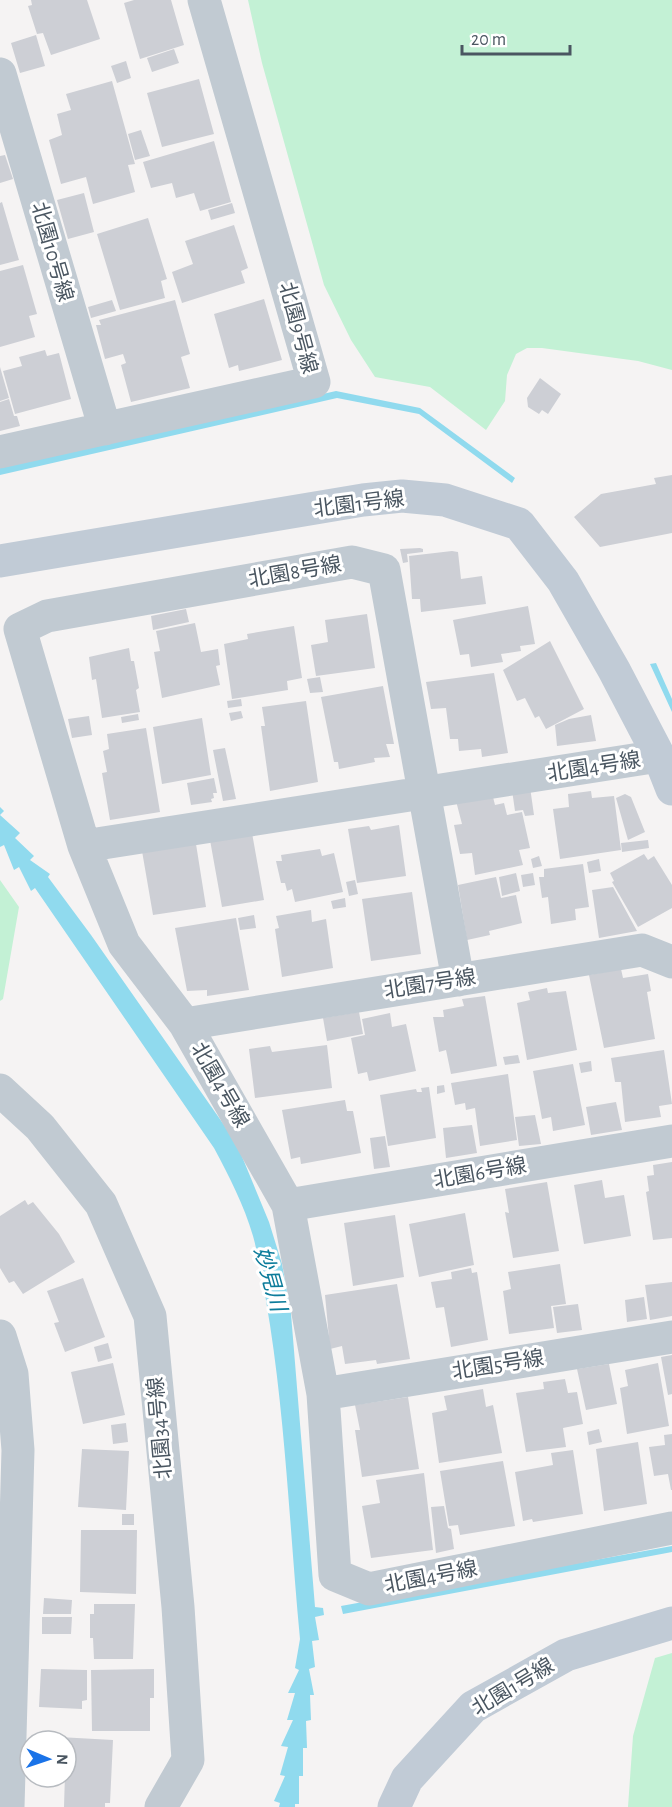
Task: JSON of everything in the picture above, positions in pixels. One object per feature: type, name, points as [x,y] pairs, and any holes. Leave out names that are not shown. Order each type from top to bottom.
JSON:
[{"type":"street","name":"北園9号線","points":[[0,453],[315,382],[204,0]]},
{"type":"street","name":"北園10号線","points":[[0,74],[105,429]]},
{"type":"street","name":"北園1号線","points":[[0,561],[363,500],[402,496],[445,500],[519,524],[563,581],[614,670],[659,756],[672,789]]},
{"type":"street","name":"北園8号線","points":[[84,846],[20,629],[47,616],[352,562],[384,570],[458,980]]},
{"type":"street","name":"北園4号線","points":[[659,756],[84,846],[124,944],[185,1024],[288,1205],[323,1394],[335,1575],[369,1589],[672,1528]]},
{"type":"street","name":"北園7号線","points":[[185,1024],[642,950],[672,962]]},
{"type":"street","name":"北園34号線","points":[[0,1090],[40,1127],[101,1204],[150,1316],[178,1606],[188,1760],[161,1807]]},
{"type":"street","name":"北園6号線","points":[[288,1205],[672,1141]]},
{"type":"street","points":[[0,1336],[12,1374],[9,1450],[8,1807]]},
{"type":"street","name":"北園5号線","points":[[323,1394],[672,1337]]},
{"type":"street","name":"北園1号線","points":[[394,1807],[407,1779],[473,1707],[566,1655],[672,1623]]},
{"type":"green space","points":[[248,0],[672,0],[672,370],[638,361],[527,348],[516,354],[507,375],[505,401],[486,430],[430,387],[375,377],[351,340],[324,285],[262,63]]},
{"type":"green space","points":[[0,880],[19,907],[3,999],[0,1001]]},
{"type":"green space","points":[[672,1653],[672,1807],[628,1807],[633,1736],[655,1658]]},
{"type":"water","points":[[336,391],[420,408],[515,478],[512,483],[419,414],[337,398],[0,475],[0,467]]},
{"type":"water","points":[[656,663],[672,699],[672,712],[650,664]]},
{"type":"water","name":"妙見川","points":[[0,815],[20,833],[15,838],[34,856],[30,860],[50,874],[48,877],[236,1142],[269,1222],[282,1264],[291,1314],[315,1607],[323,1608],[324,1615],[315,1617],[319,1640],[312,1641],[315,1667],[309,1669],[314,1695],[310,1695],[311,1720],[306,1721],[307,1748],[303,1748],[303,1776],[299,1776],[299,1804],[295,1804],[295,1807],[279,1807],[280,1803],[274,1801],[285,1776],[280,1775],[288,1747],[281,1746],[293,1720],[287,1720],[295,1693],[288,1693],[299,1670],[295,1668],[300,1639],[284,1442],[275,1364],[263,1280],[253,1236],[241,1202],[214,1148],[35,888],[31,891],[19,867],[14,870],[4,845],[0,847]]},
{"type":"water","points":[[672,1546],[672,1552],[343,1614],[341,1606]]},
{"type":"building","points":[[31,0],[87,0],[100,39],[51,55],[43,33],[37,34],[28,6],[32,5]]},
{"type":"building","points":[[134,0],[171,0],[184,45],[140,59],[124,3]]},
{"type":"building","points":[[36,35],[45,66],[20,73],[11,43]]},
{"type":"building","points":[[174,49],[179,63],[152,72],[147,58]]},
{"type":"building","points":[[126,61],[131,78],[117,83],[111,66]]},
{"type":"building","points":[[199,79],[214,134],[162,147],[147,93]]},
{"type":"building","points":[[112,81],[135,164],[128,165],[135,192],[93,204],[86,177],[61,184],[49,140],[62,135],[57,114],[71,110],[66,94]]},
{"type":"building","points":[[141,130],[150,156],[135,160],[128,134]]},
{"type":"building","points":[[214,141],[231,202],[200,211],[194,193],[176,198],[172,183],[151,188],[143,162]]},
{"type":"building","points":[[5,155],[13,179],[0,183],[0,156]]},
{"type":"building","points":[[84,193],[94,232],[68,239],[57,200]]},
{"type":"building","points":[[2,202],[19,260],[0,265],[0,203]]},
{"type":"building","points":[[232,203],[235,213],[211,220],[208,210]]},
{"type":"building","points":[[148,218],[167,279],[161,281],[165,298],[120,310],[97,234]]},
{"type":"building","points":[[234,225],[248,268],[241,271],[245,283],[182,303],[172,272],[193,264],[185,241]]},
{"type":"building","points":[[23,265],[37,314],[29,316],[35,337],[0,347],[0,271]]},
{"type":"building","points":[[264,299],[282,360],[239,371],[238,365],[229,368],[214,314]]},
{"type":"building","points":[[112,300],[116,311],[91,318],[88,307]]},
{"type":"building","points":[[175,300],[190,354],[181,357],[190,388],[131,402],[121,365],[126,363],[123,354],[105,359],[96,325],[101,325],[99,320]]},
{"type":"building","points":[[45,350],[47,356],[59,353],[71,399],[15,414],[3,371],[22,366],[19,357]]},
{"type":"building","points":[[0,367],[9,398],[0,401]]},
{"type":"building","points":[[540,378],[561,394],[548,414],[542,410],[539,414],[528,407],[527,398]]},
{"type":"building","points":[[9,399],[20,426],[0,431],[0,402]]},
{"type":"building","points":[[672,475],[672,533],[600,547],[574,517],[601,494],[656,484],[654,478]]},
{"type":"building","points":[[420,548],[423,552],[407,554],[408,562],[403,563],[400,549]]},
{"type":"building","points":[[458,552],[461,579],[482,576],[486,604],[421,612],[420,599],[412,599],[409,556]]},
{"type":"building","points":[[528,606],[535,644],[520,646],[521,651],[501,654],[503,662],[471,667],[469,654],[460,655],[453,620]]},
{"type":"building","points":[[186,609],[189,622],[153,630],[151,616]]},
{"type":"building","points":[[367,614],[375,668],[316,676],[311,645],[328,642],[325,620]]},
{"type":"building","points":[[195,623],[201,652],[218,649],[220,665],[216,666],[220,685],[162,698],[154,652],[160,651],[156,631]]},
{"type":"building","points":[[294,626],[302,678],[287,681],[288,690],[232,699],[224,644],[248,639],[247,634]]},
{"type":"building","points":[[550,641],[584,709],[546,729],[539,716],[535,718],[525,698],[517,701],[503,670]]},
{"type":"building","points":[[129,648],[139,688],[136,690],[140,712],[102,718],[96,679],[92,680],[89,657]]},
{"type":"building","points":[[494,673],[508,753],[482,757],[481,749],[459,751],[458,739],[450,739],[446,708],[431,709],[426,682]]},
{"type":"building","points":[[320,677],[323,692],[310,693],[307,679]]},
{"type":"building","points":[[383,686],[394,744],[386,744],[390,757],[374,758],[375,762],[339,769],[338,762],[334,762],[321,697]]},
{"type":"building","points":[[241,699],[242,706],[228,708],[227,701]]},
{"type":"building","points":[[306,701],[318,782],[270,791],[261,726],[265,726],[262,707]]},
{"type":"building","points":[[241,711],[243,718],[231,721],[229,713]]},
{"type":"building","points":[[138,714],[139,720],[122,723],[121,717]]},
{"type":"building","points":[[591,715],[596,741],[557,746],[555,725],[569,719]]},
{"type":"building","points":[[89,716],[92,735],[72,738],[68,719]]},
{"type":"building","points":[[202,718],[211,775],[162,784],[153,727]]},
{"type":"building","points":[[146,728],[160,812],[110,820],[102,773],[107,772],[103,751],[109,749],[107,734]]},
{"type":"building","points":[[225,748],[236,799],[223,801],[213,750]]},
{"type":"building","points":[[214,778],[217,793],[213,793],[212,802],[191,805],[187,783]]},
{"type":"building","points":[[530,787],[534,815],[525,816],[523,810],[515,811],[512,790]]},
{"type":"building","points":[[591,791],[592,798],[614,796],[621,850],[560,859],[553,809],[569,807],[568,794]]},
{"type":"building","points":[[492,793],[495,805],[504,803],[507,815],[522,812],[530,848],[519,850],[523,865],[475,875],[472,853],[460,854],[454,825],[462,824],[456,801]]},
{"type":"building","points":[[625,794],[631,797],[645,832],[628,840],[616,798]]},
{"type":"building","points":[[399,825],[406,876],[357,883],[348,829],[369,826],[371,830]]},
{"type":"building","points":[[252,833],[264,900],[222,907],[210,840]]},
{"type":"building","points":[[648,840],[649,848],[622,852],[621,843]]},
{"type":"building","points":[[196,844],[206,907],[153,915],[142,851]]},
{"type":"building","points":[[320,849],[322,856],[334,853],[343,892],[295,902],[292,889],[287,891],[285,883],[281,883],[276,861],[282,861],[281,855]]},
{"type":"building","points":[[644,854],[648,860],[654,856],[672,885],[672,908],[638,927],[612,882],[614,881],[610,873]]},
{"type":"building","points":[[539,856],[542,866],[533,868],[531,859]]},
{"type":"building","points":[[599,859],[601,871],[589,873],[587,862]]},
{"type":"building","points":[[583,864],[589,907],[575,909],[576,920],[551,924],[548,897],[542,898],[539,877],[544,877],[544,869]]},
{"type":"building","points":[[516,873],[520,891],[502,896],[499,877]]},
{"type":"building","points":[[533,873],[535,885],[523,887],[521,875]]},
{"type":"building","points":[[496,877],[501,898],[516,895],[522,923],[489,931],[490,935],[467,940],[458,885]]},
{"type":"building","points":[[355,880],[358,894],[349,896],[346,882]]},
{"type":"building","points":[[613,887],[637,931],[599,938],[592,890]]},
{"type":"building","points":[[412,892],[421,954],[371,961],[362,899]]},
{"type":"building","points":[[345,898],[346,907],[333,909],[331,901]]},
{"type":"building","points":[[311,910],[312,922],[326,919],[333,968],[282,977],[275,929],[279,928],[276,916]]},
{"type":"building","points":[[254,915],[256,928],[240,930],[238,918]]},
{"type":"building","points":[[236,918],[249,990],[207,996],[207,990],[187,991],[175,928]]},
{"type":"building","points":[[621,969],[623,978],[648,974],[651,991],[647,992],[655,1039],[604,1048],[589,975]]},
{"type":"building","points":[[547,988],[548,993],[566,991],[577,1050],[527,1060],[517,1003],[530,1000],[528,992]]},
{"type":"building","points":[[485,996],[497,1066],[451,1074],[446,1050],[439,1052],[433,1017],[444,1017],[443,1010],[464,1006],[462,999]]},
{"type":"building","points":[[359,1012],[363,1034],[327,1041],[323,1018]]},
{"type":"building","points":[[390,1013],[392,1027],[406,1024],[416,1071],[369,1081],[367,1072],[358,1074],[351,1038],[365,1035],[362,1019]]},
{"type":"building","points":[[327,1045],[332,1088],[255,1098],[249,1049],[270,1046],[272,1052]]},
{"type":"building","points":[[664,1050],[672,1104],[659,1106],[661,1117],[625,1122],[621,1082],[615,1082],[611,1058]]},
{"type":"building","points":[[518,1055],[520,1063],[505,1065],[503,1057]]},
{"type":"building","points":[[591,1061],[592,1071],[581,1073],[579,1063]]},
{"type":"building","points":[[573,1064],[585,1125],[553,1131],[551,1117],[542,1119],[533,1071]]},
{"type":"building","points":[[508,1074],[517,1140],[480,1146],[475,1108],[466,1110],[465,1103],[455,1105],[451,1083]]},
{"type":"building","points":[[444,1085],[445,1092],[437,1094],[437,1086]]},
{"type":"building","points":[[429,1087],[436,1138],[388,1146],[380,1095],[416,1089],[417,1092],[422,1092],[421,1088]]},
{"type":"building","points":[[345,1100],[347,1111],[353,1111],[361,1153],[301,1164],[300,1157],[291,1159],[282,1110]]},
{"type":"building","points":[[616,1102],[622,1130],[591,1135],[586,1107]]},
{"type":"building","points":[[535,1115],[541,1144],[519,1146],[515,1117]]},
{"type":"building","points":[[472,1125],[477,1153],[446,1158],[443,1128]]},
{"type":"building","points":[[385,1136],[390,1167],[374,1169],[370,1138]]},
{"type":"building","points":[[672,1162],[672,1238],[653,1240],[646,1192],[649,1191],[647,1176],[654,1175],[653,1165]]},
{"type":"building","points":[[602,1180],[605,1198],[624,1195],[631,1236],[584,1244],[574,1185]]},
{"type":"building","points":[[547,1182],[559,1251],[513,1258],[505,1212],[509,1213],[505,1189]]},
{"type":"building","points":[[25,1200],[28,1205],[33,1202],[59,1234],[75,1262],[23,1294],[14,1281],[9,1283],[0,1268],[0,1216]]},
{"type":"building","points":[[465,1213],[474,1265],[419,1277],[409,1224]]},
{"type":"building","points":[[395,1215],[404,1277],[353,1286],[344,1223]]},
{"type":"building","points":[[560,1264],[566,1304],[551,1306],[554,1328],[509,1334],[503,1291],[511,1289],[508,1272]]},
{"type":"building","points":[[471,1268],[472,1273],[477,1272],[488,1340],[451,1347],[444,1307],[436,1308],[431,1282],[452,1279],[451,1272]]},
{"type":"building","points":[[83,1278],[105,1337],[65,1352],[54,1323],[59,1322],[47,1291]]},
{"type":"building","points":[[672,1282],[672,1316],[650,1320],[645,1285]]},
{"type":"building","points":[[397,1284],[410,1359],[377,1364],[376,1360],[345,1364],[342,1346],[330,1349],[325,1295]]},
{"type":"building","points":[[644,1297],[647,1319],[627,1322],[625,1300]]},
{"type":"building","points":[[578,1304],[582,1330],[557,1333],[553,1307]]},
{"type":"building","points":[[108,1343],[112,1358],[98,1362],[94,1347]]},
{"type":"building","points":[[672,1355],[672,1394],[668,1395],[661,1357]]},
{"type":"building","points":[[113,1363],[125,1415],[83,1424],[71,1372]]},
{"type":"building","points":[[658,1363],[669,1426],[627,1434],[620,1388],[628,1386],[625,1370]]},
{"type":"building","points":[[609,1364],[617,1404],[586,1410],[577,1369]]},
{"type":"building","points":[[565,1379],[568,1393],[577,1392],[583,1424],[563,1428],[566,1447],[526,1452],[516,1393],[544,1389],[543,1382]]},
{"type":"building","points":[[483,1389],[486,1407],[493,1405],[502,1453],[439,1463],[432,1413],[447,1410],[444,1396]]},
{"type":"building","points":[[408,1397],[419,1469],[362,1477],[355,1430],[360,1430],[355,1405]]},
{"type":"building","points":[[126,1423],[128,1442],[113,1444],[111,1425]]},
{"type":"building","points":[[599,1429],[602,1442],[589,1445],[587,1432]]},
{"type":"building","points":[[672,1434],[671,1490],[668,1474],[654,1476],[649,1447],[665,1445],[664,1435]]},
{"type":"building","points":[[638,1442],[647,1504],[604,1511],[596,1449]]},
{"type":"building","points":[[82,1449],[129,1451],[126,1510],[78,1507]]},
{"type":"building","points":[[573,1450],[583,1514],[533,1522],[532,1519],[523,1521],[515,1472],[553,1465],[551,1453]]},
{"type":"building","points":[[503,1461],[515,1526],[460,1535],[458,1525],[449,1526],[440,1471]]},
{"type":"building","points":[[424,1473],[433,1550],[371,1558],[362,1506],[380,1503],[376,1480]]},
{"type":"building","points":[[444,1506],[454,1549],[436,1553],[431,1507]]},
{"type":"building","points":[[122,1514],[134,1514],[134,1525],[122,1525]]},
{"type":"building","points":[[81,1530],[137,1530],[136,1594],[80,1592]]},
{"type":"building","points":[[44,1598],[72,1600],[71,1614],[43,1614]]},
{"type":"building","points":[[94,1604],[135,1604],[133,1659],[94,1659],[93,1638],[90,1638],[90,1614],[94,1614]]},
{"type":"building","points":[[42,1617],[72,1617],[71,1634],[42,1634]]},
{"type":"building","points":[[41,1669],[87,1670],[87,1700],[82,1701],[82,1709],[39,1707]]},
{"type":"building","points":[[154,1669],[154,1698],[150,1698],[150,1731],[92,1731],[91,1670]]},
{"type":"building","points":[[78,1738],[113,1740],[110,1803],[105,1803],[105,1807],[64,1807],[65,1789],[78,1789]]}]
